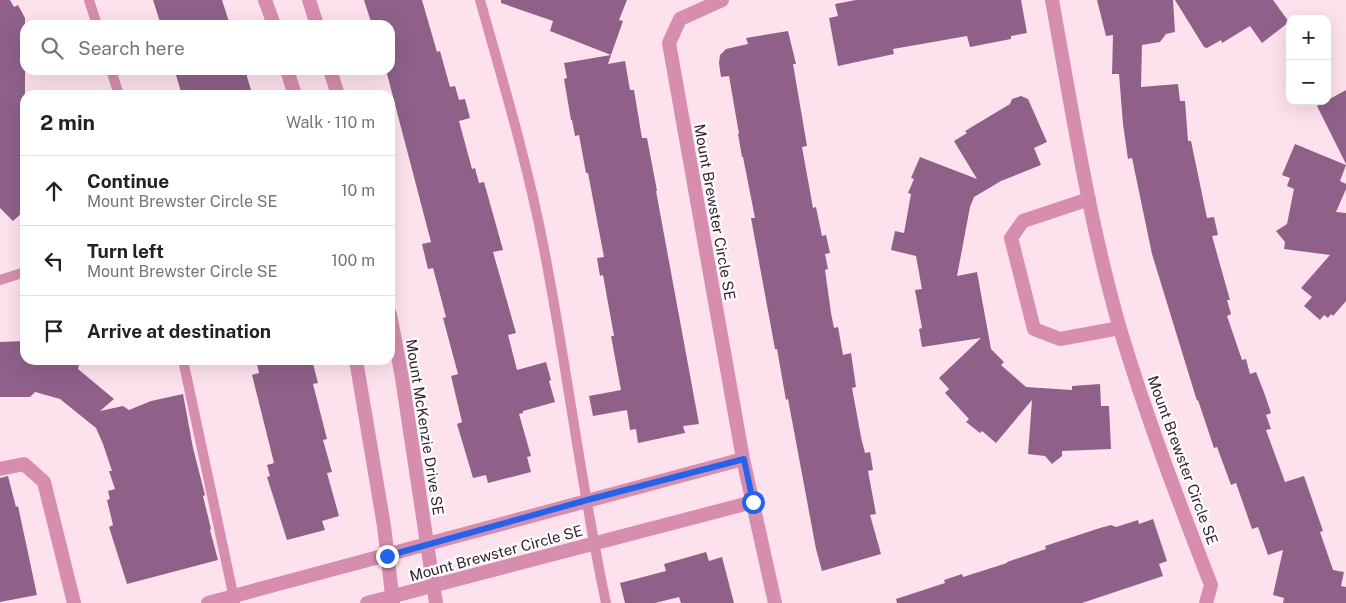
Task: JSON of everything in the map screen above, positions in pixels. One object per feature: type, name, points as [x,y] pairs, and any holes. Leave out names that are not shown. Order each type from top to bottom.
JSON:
[{"type":"street","points":[[265,0],[272,20]]},
{"type":"street","points":[[309,0],[315,20]]},
{"type":"street","name":"Mount Brewster Circle SE","points":[[722,0],[680,18],[668,43],[744,459],[775,603]]},
{"type":"street","name":"Mount Brewster Circle SE","points":[[1052,0],[1088,199],[1120,328],[1158,448],[1211,585],[1206,603]]},
{"type":"street","points":[[289,75],[293,90]]},
{"type":"street","points":[[332,75],[336,90]]},
{"type":"street","points":[[1088,199],[1023,221],[1011,238],[1034,329],[1060,340],[1120,328]]},
{"type":"street","name":"Mount McKenzie Drive SE","points":[[395,341],[436,603]]},
{"type":"street","points":[[357,365],[384,526],[393,600]]},
{"type":"street","name":"Mount Brewster Circle SE","points":[[208,603],[234,600],[427,544],[744,459]]},
{"type":"street","points":[[0,469],[24,464],[44,482],[74,603]]},
{"type":"street","name":"Mount Brewster Circle SE","points":[[367,603],[393,600],[434,586],[753,502]]},
{"type":"lane","points":[[89,0],[95,20]]},
{"type":"lane","points":[[480,0],[516,131],[544,248],[593,544],[606,603]]},
{"type":"lane","points":[[113,75],[117,90]]},
{"type":"lane","points":[[0,280],[20,274]]},
{"type":"lane","points":[[184,365],[234,600]]},
{"type":"building","points":[[0,0],[10,0],[14,7],[18,5],[25,18],[25,20],[20,20],[20,75],[25,75],[25,90],[20,90],[20,215],[13,221],[0,208]]},
{"type":"building","points":[[153,0],[222,0],[228,20],[159,20]]},
{"type":"building","points":[[364,0],[422,0],[437,52],[440,51],[450,87],[455,86],[459,100],[465,99],[470,118],[459,121],[472,169],[475,168],[479,183],[484,182],[503,250],[493,252],[516,333],[508,335],[517,370],[546,362],[555,402],[523,411],[523,413],[519,414],[531,456],[527,457],[531,472],[488,483],[486,475],[473,478],[457,424],[462,422],[451,376],[458,374],[443,318],[446,317],[433,268],[428,269],[422,244],[431,242],[395,104],[395,90],[391,90],[387,75],[395,75],[395,20],[370,20]]},
{"type":"building","points":[[501,0],[627,0],[619,20],[623,21],[611,55],[550,31],[553,21],[501,3]]},
{"type":"building","points":[[856,0],[1021,0],[1027,33],[1011,36],[1011,39],[970,47],[967,36],[893,49],[894,54],[838,66],[829,18],[838,16],[835,4]]},
{"type":"building","points":[[1097,0],[1173,0],[1175,32],[1166,34],[1160,42],[1142,45],[1141,87],[1178,84],[1180,101],[1185,101],[1188,141],[1191,141],[1207,218],[1214,217],[1218,235],[1212,236],[1230,300],[1227,300],[1231,314],[1227,316],[1242,360],[1246,359],[1250,374],[1256,372],[1265,395],[1271,413],[1266,415],[1271,429],[1266,430],[1285,482],[1304,476],[1323,531],[1320,532],[1333,570],[1344,572],[1341,586],[1346,587],[1346,603],[1283,603],[1284,598],[1273,595],[1283,550],[1268,555],[1258,527],[1252,529],[1236,483],[1231,485],[1217,447],[1214,448],[1197,401],[1152,254],[1132,158],[1128,159],[1119,74],[1112,74],[1113,35],[1106,36]]},
{"type":"building","points":[[1175,0],[1273,0],[1286,18],[1286,24],[1262,43],[1250,26],[1222,43],[1221,40],[1207,48],[1204,47]]},
{"type":"building","points":[[788,31],[796,64],[793,64],[807,146],[802,147],[813,208],[816,207],[822,236],[826,235],[830,253],[825,254],[828,269],[825,270],[831,313],[834,328],[838,327],[843,355],[851,353],[856,387],[852,388],[861,437],[865,453],[870,452],[873,470],[868,471],[876,514],[870,515],[881,554],[822,571],[816,549],[788,399],[786,400],[777,349],[775,349],[751,218],[755,218],[742,157],[729,76],[721,77],[719,63],[720,55],[726,49],[748,44],[746,38]]},
{"type":"building","points":[[611,55],[608,64],[625,61],[630,90],[634,90],[642,138],[647,138],[699,424],[683,426],[685,433],[638,443],[636,429],[630,430],[627,410],[593,416],[589,396],[621,390],[611,336],[614,336],[603,275],[600,276],[597,258],[604,257],[588,173],[586,173],[579,135],[575,136],[564,79],[567,78],[564,63]]},
{"type":"building","points":[[176,75],[246,75],[251,90],[180,90]]},
{"type":"building","points":[[1346,90],[1346,164],[1317,106],[1331,105],[1331,98]]},
{"type":"building","points":[[1021,96],[1028,99],[1047,142],[1034,148],[1041,165],[1001,181],[974,197],[970,207],[957,276],[977,272],[991,349],[1004,362],[1001,365],[1026,387],[1072,390],[1072,386],[1100,384],[1101,406],[1109,406],[1111,449],[1062,451],[1062,456],[1052,464],[1045,456],[1028,454],[1032,400],[996,443],[982,431],[980,433],[966,422],[969,419],[945,393],[949,389],[939,378],[981,338],[922,347],[919,329],[922,328],[915,290],[922,289],[916,256],[891,250],[895,231],[904,233],[911,194],[908,193],[914,179],[911,178],[920,157],[977,179],[954,141],[967,133],[965,131],[1010,104],[1012,99]]},
{"type":"building","points":[[1295,144],[1346,165],[1340,181],[1346,184],[1346,189],[1336,212],[1346,213],[1346,301],[1333,316],[1331,314],[1328,318],[1324,315],[1320,320],[1304,306],[1312,297],[1301,288],[1330,255],[1284,249],[1285,242],[1276,231],[1287,224],[1294,189],[1287,186],[1290,178],[1282,175]]},
{"type":"building","points":[[20,341],[20,365],[79,365],[78,369],[114,399],[100,411],[123,406],[129,410],[151,401],[183,394],[193,448],[205,495],[203,496],[210,530],[218,560],[127,584],[109,527],[113,525],[107,500],[110,499],[108,491],[115,489],[109,471],[112,471],[96,428],[60,399],[35,392],[30,397],[0,397],[0,342]]},
{"type":"building","points":[[257,365],[313,365],[318,383],[313,384],[327,439],[323,440],[332,472],[327,473],[339,516],[322,521],[325,530],[287,540],[267,477],[270,476],[267,465],[274,463],[252,375],[259,373]]},
{"type":"building","points":[[8,476],[16,507],[18,506],[37,595],[0,602],[0,478]]},
{"type":"building","points":[[1153,519],[1167,561],[1159,564],[1163,576],[1082,603],[897,603],[896,599],[945,583],[944,580],[962,574],[963,577],[1007,563],[1046,549],[1045,546],[1111,525],[1116,527],[1138,520],[1139,524]]},
{"type":"building","points":[[706,552],[709,561],[722,557],[734,603],[681,603],[679,597],[655,603],[625,603],[620,583],[666,571],[664,564]]},
{"type":"route","points":[[387,556],[587,500],[744,459],[753,502]]}]
